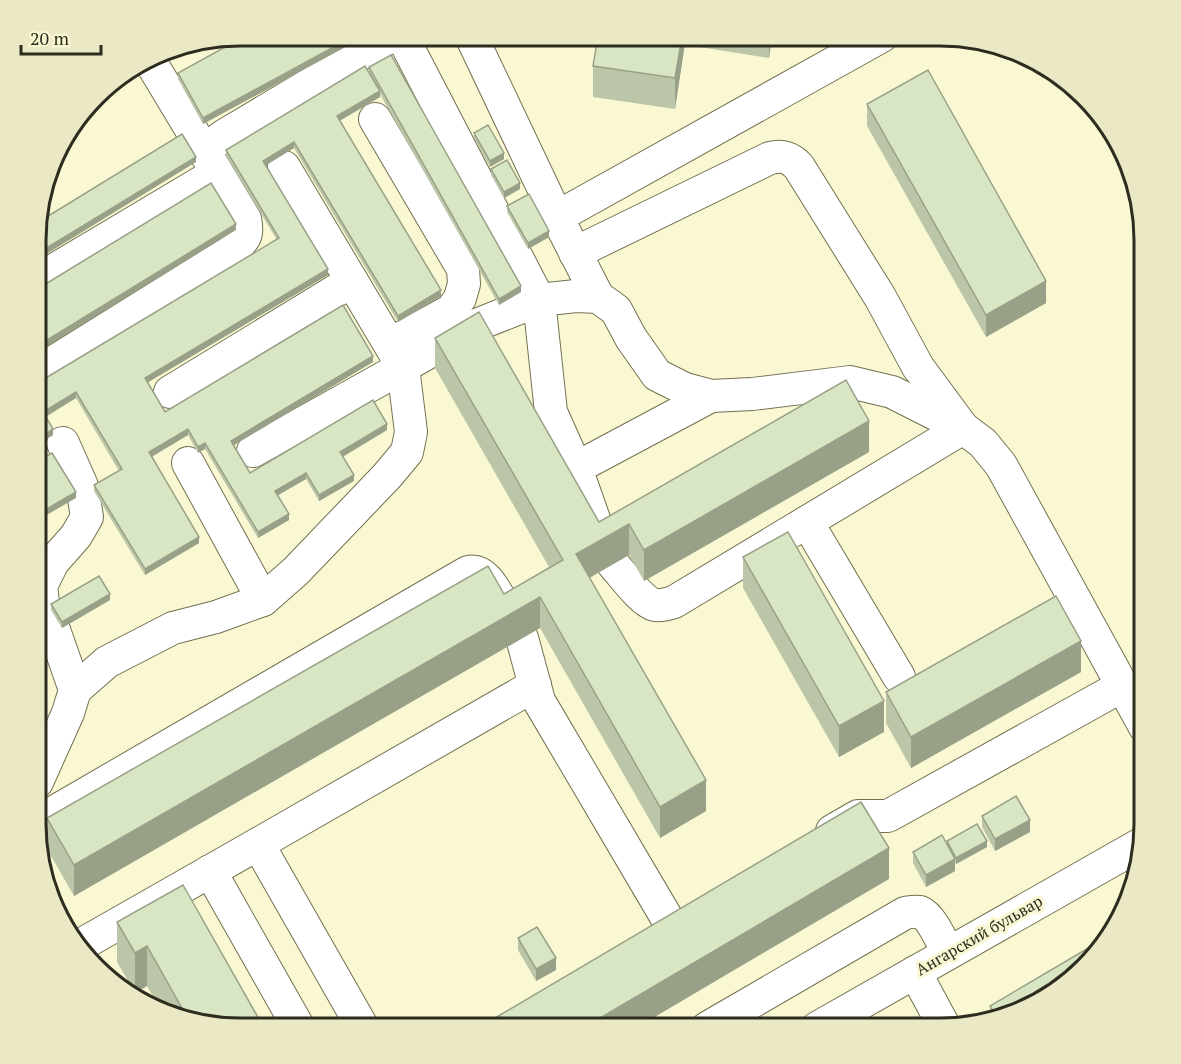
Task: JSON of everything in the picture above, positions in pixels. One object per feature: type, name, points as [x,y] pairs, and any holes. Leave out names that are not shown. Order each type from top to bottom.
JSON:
[{"type":"street","points":[[46,274],[211,161],[225,135],[373,47]]},
{"type":"street","points":[[408,47],[539,300],[552,412],[576,468],[609,557],[647,602],[655,605],[674,602],[963,428]]},
{"type":"street","points":[[476,47],[557,217],[598,297],[616,310],[631,338],[657,375],[685,389],[711,396],[752,394],[850,382],[892,392],[963,428],[983,443],[1001,465],[1134,707]]},
{"type":"street","points":[[557,217],[862,47]]},
{"type":"street","points":[[46,367],[232,251],[246,237],[245,219],[154,68]]},
{"type":"street","points":[[253,451],[396,356],[452,310],[460,298],[464,284],[463,269],[375,119]]},
{"type":"street","points":[[575,253],[770,158],[778,156],[793,160],[880,297],[918,367],[963,428]]},
{"type":"street","points":[[47,761],[68,713],[75,690],[107,662],[173,628],[216,617],[263,600],[296,571],[407,452],[411,432],[396,356],[284,167]]},
{"type":"street","points":[[170,392],[352,281]]},
{"type":"street","points":[[396,356],[539,300],[576,296],[598,297]]},
{"type":"street","points":[[576,468],[711,396]]},
{"type":"street","points":[[47,575],[53,562],[76,536],[87,517],[82,486],[63,443]]},
{"type":"street","points":[[188,463],[263,600]]},
{"type":"street","points":[[807,522],[899,677]]},
{"type":"street","points":[[47,816],[468,572],[477,571],[485,576],[518,629],[539,701],[669,922]]},
{"type":"street","points":[[47,611],[75,690]]},
{"type":"street","points":[[87,941],[535,685]]},
{"type":"street","points":[[807,845],[858,816],[888,816],[1122,686]]},
{"type":"street","points":[[258,844],[357,1018]]},
{"type":"street","name":"Ангарский бульвар","points":[[836,1017],[1132,849]]},
{"type":"street","points":[[210,871],[293,1018]]},
{"type":"street","points":[[725,1017],[905,913],[915,911],[923,913],[948,953]]},
{"type":"street","points":[[915,972],[939,1017]]},
{"type":"building","points":[[224,47],[334,47],[203,118],[178,73]]},
{"type":"building","points":[[596,47],[680,47],[675,78],[593,66]]},
{"type":"building","points":[[391,55],[521,286],[499,299],[369,67]]},
{"type":"building","points":[[365,66],[380,91],[337,116],[441,290],[398,316],[294,142],[263,161],[328,269],[145,378],[165,412],[343,305],[373,356],[231,441],[250,473],[373,400],[387,424],[340,452],[354,475],[319,495],[306,473],[275,491],[289,514],[258,532],[205,443],[198,447],[188,429],[149,452],[199,537],[145,569],[94,485],[122,469],[76,392],[46,410],[46,378],[279,238],[226,150]]},
{"type":"building","points":[[928,70],[1046,281],[986,315],[867,104]]},
{"type":"building","points":[[488,125],[504,153],[490,161],[474,133]]},
{"type":"building","points":[[182,134],[196,157],[46,248],[48,216]]},
{"type":"building","points":[[507,160],[520,183],[504,192],[491,169]]},
{"type":"building","points":[[211,183],[236,224],[46,341],[46,284]]},
{"type":"building","points":[[529,194],[549,231],[528,243],[507,206]]},
{"type":"building","points":[[479,312],[599,522],[846,380],[869,421],[644,550],[629,524],[576,554],[706,780],[660,807],[540,597],[74,865],[47,818],[488,566],[504,594],[563,560],[435,338]]},
{"type":"building","points":[[46,418],[53,429],[46,433]]},
{"type":"building","points":[[52,453],[76,492],[46,509],[46,456]]},
{"type":"building","points":[[788,532],[884,701],[839,726],[743,557]]},
{"type":"building","points":[[99,576],[110,594],[62,622],[51,604]]},
{"type":"building","points":[[1056,596],[1081,641],[911,737],[886,692]]},
{"type":"building","points":[[1016,796],[1030,820],[995,839],[982,816]]},
{"type":"building","points":[[861,802],[889,848],[601,1017],[496,1018]]},
{"type":"building","points":[[977,824],[987,841],[956,858],[947,841]]},
{"type":"building","points":[[942,835],[955,859],[926,875],[913,852]]},
{"type":"building","points":[[183,885],[258,1018],[203,1014],[182,1008],[147,946],[135,953],[117,922]]},
{"type":"building","points":[[537,927],[556,958],[536,969],[518,938]]},
{"type":"building","points":[[1088,948],[1048,985],[1015,1003],[993,1010],[990,1006]]}]
